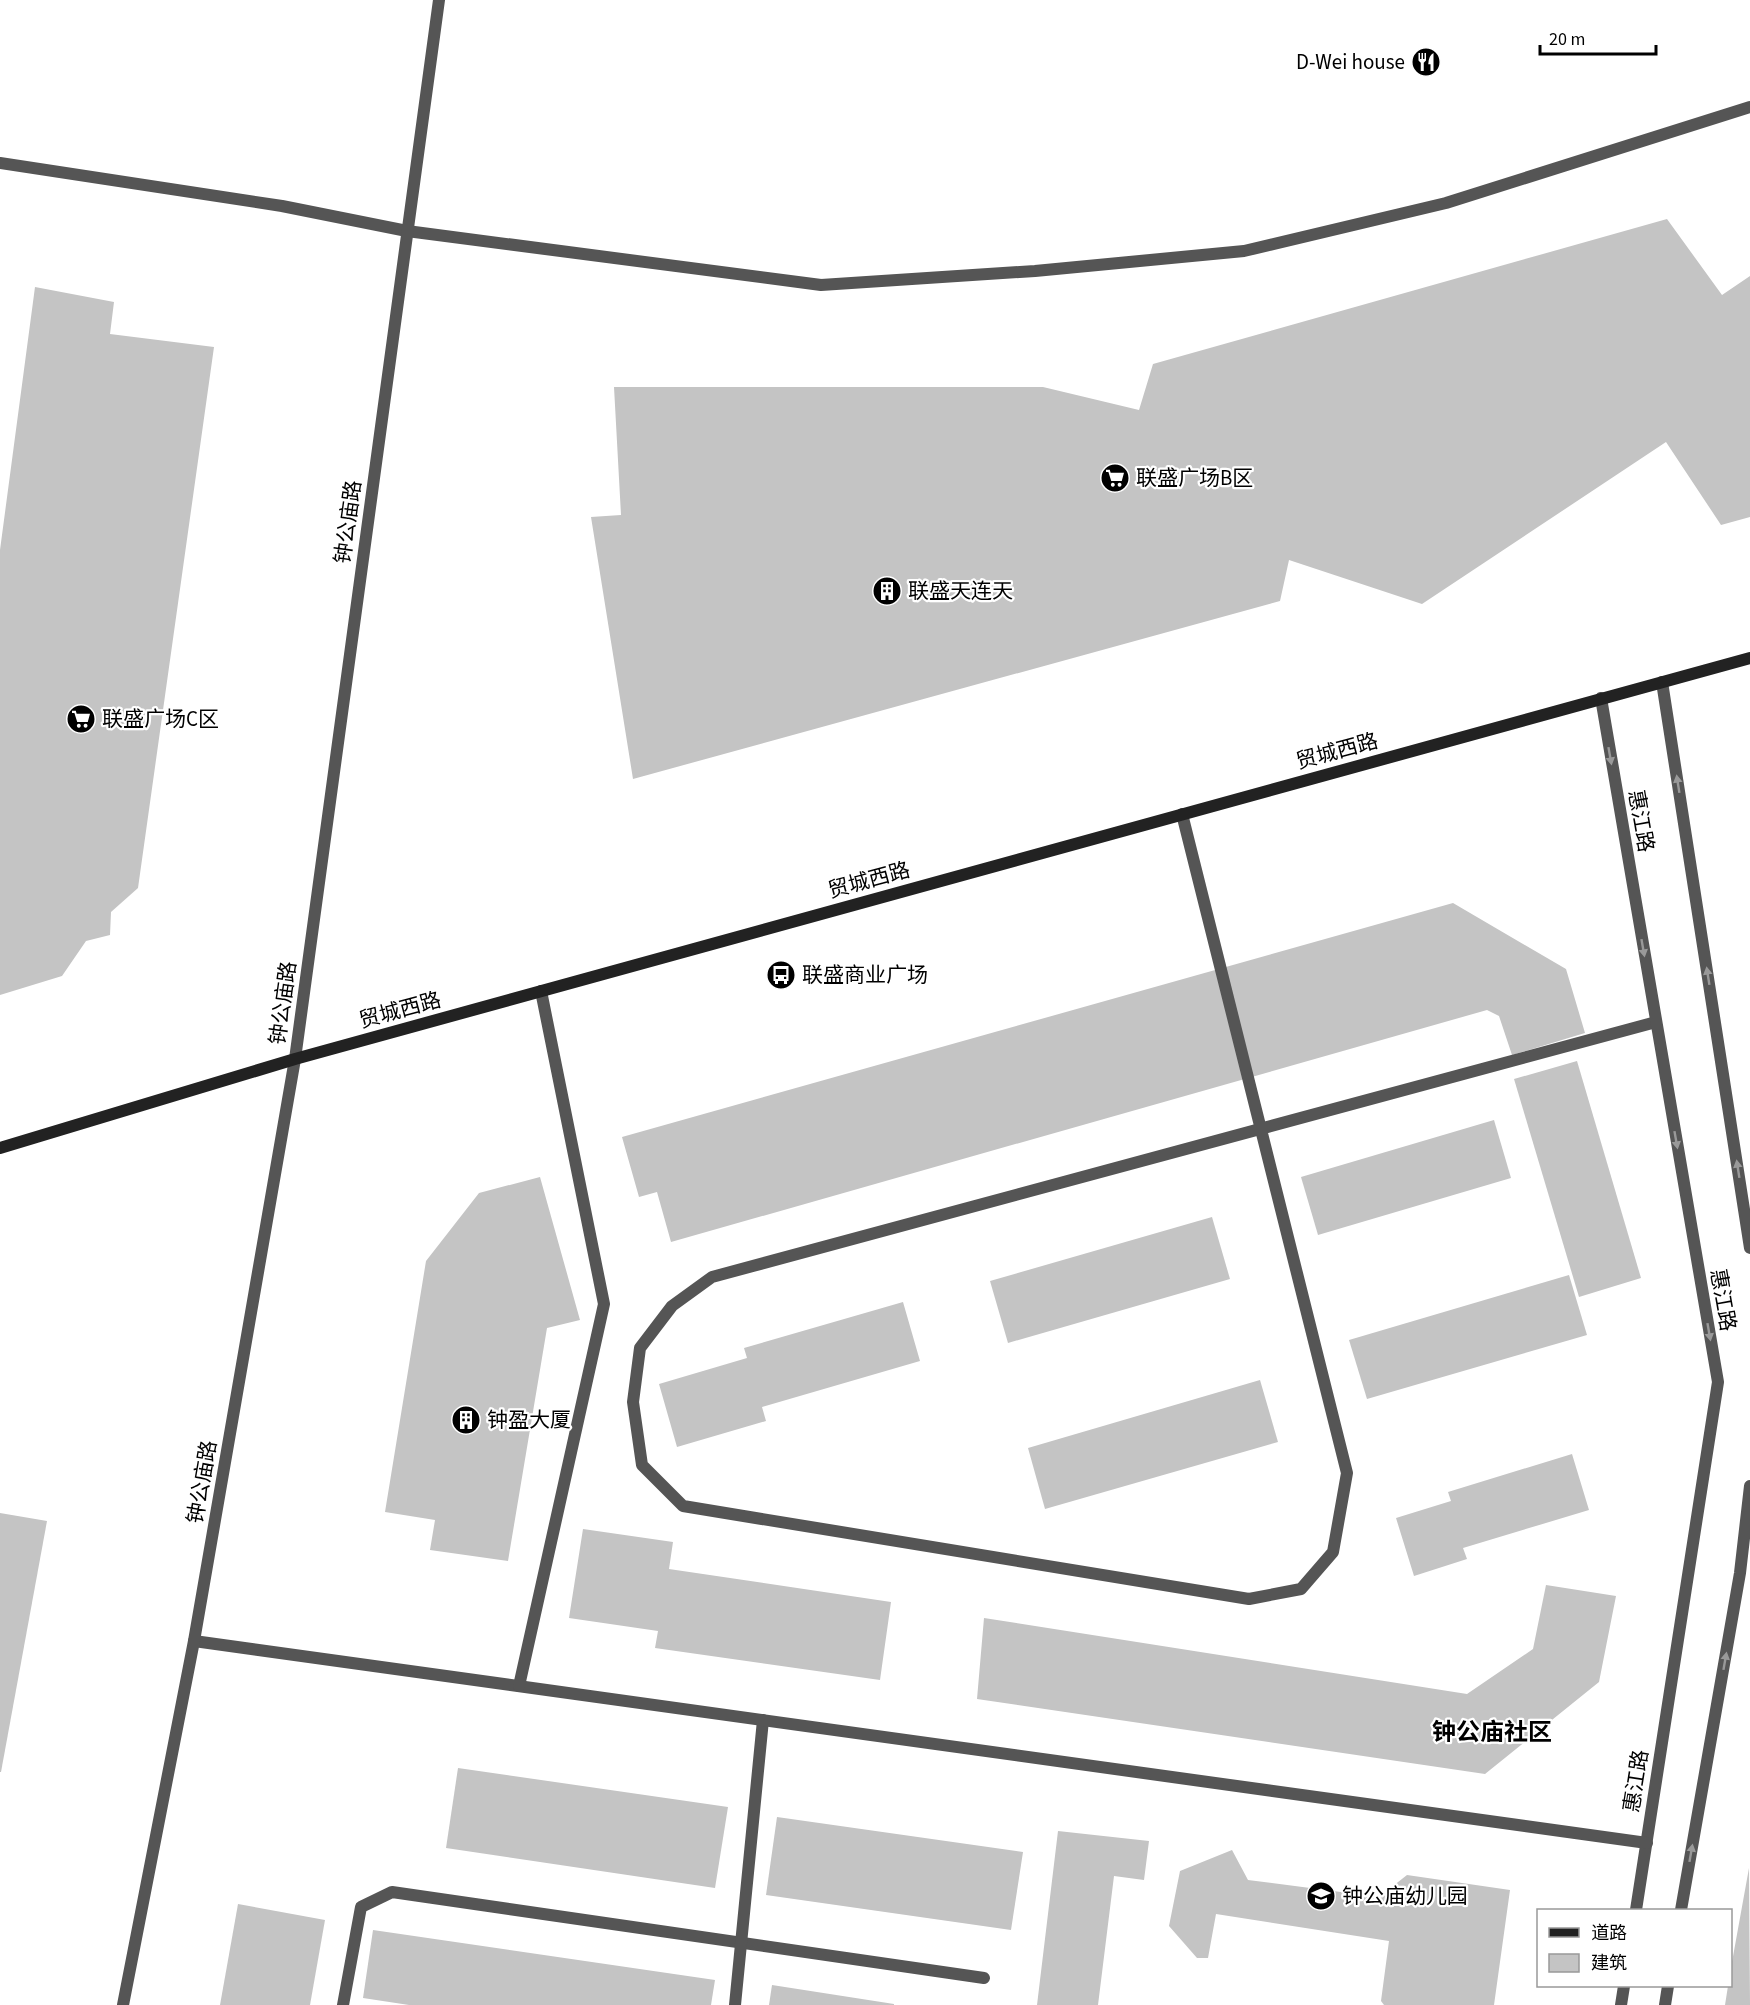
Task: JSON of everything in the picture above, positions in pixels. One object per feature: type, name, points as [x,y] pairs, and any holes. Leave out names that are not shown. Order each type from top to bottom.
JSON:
[{"type":"main road","name":"贸城西路","points":[[0,1148],[295,1059],[1750,658]]},
{"type":"street","name":"钟公庙路","points":[[123,2005],[194,1641],[295,1059],[439,0]]},
{"type":"street","points":[[0,163],[282,206],[407,231],[821,285],[1035,271],[1244,251],[1446,203],[1750,107]]},
{"type":"street","name":"惠江路","points":[[1662,682],[1750,1248]]},
{"type":"street","name":"惠江路","points":[[1600,698],[1718,1382],[1636,1909]]},
{"type":"street","points":[[1182,814],[1260,1127],[1347,1473],[1333,1552],[1301,1589],[1249,1599],[683,1506],[642,1465],[633,1402],[640,1348],[672,1306],[712,1277],[1260,1127],[1656,1022]]},
{"type":"street","points":[[519,1686],[604,1304],[541,991]]},
{"type":"street","points":[[1681,1909],[1740,1573],[1750,1486]]},
{"type":"street","points":[[194,1641],[1647,1843]]},
{"type":"street","points":[[735,2005],[763,1720]]},
{"type":"street","points":[[343,2005],[361,1907],[393,1892],[984,1978]]},
{"type":"street","points":[[1621,2005],[1624,1987]]},
{"type":"street","points":[[1665,2005],[1668,1987]]},
{"type":"building","name":"联盛广场B区","points":[[1667,219],[1722,295],[1750,276],[1750,517],[1721,525],[1666,442],[1422,604],[1289,560],[1280,601],[633,779],[591,517],[621,515],[614,387],[1043,387],[1139,410],[1153,364]]},
{"type":"building","name":"联盛广场C区","points":[[35,287],[114,302],[110,334],[214,347],[138,888],[111,912],[110,935],[86,941],[62,976],[0,995],[0,550]]},
{"type":"building","points":[[1453,903],[1566,969],[1585,1033],[1512,1055],[1499,1016],[1487,1010],[671,1242],[657,1192],[639,1197],[622,1137]]},
{"type":"building","points":[[1577,1061],[1641,1278],[1579,1297],[1514,1079]]},
{"type":"building","points":[[1494,1120],[1511,1178],[1318,1235],[1301,1177]]},
{"type":"building","name":"钟盈大厦","points":[[540,1177],[580,1320],[547,1328],[508,1561],[430,1550],[435,1520],[385,1512],[426,1261],[479,1193]]},
{"type":"building","points":[[1212,1217],[1230,1279],[1008,1343],[990,1281]]},
{"type":"building","points":[[1569,1275],[1587,1335],[1367,1399],[1349,1340]]},
{"type":"building","points":[[903,1302],[920,1361],[762,1407],[766,1421],[677,1447],[659,1384],[747,1358],[744,1348]]},
{"type":"building","points":[[1260,1380],[1278,1442],[1045,1509],[1028,1448]]},
{"type":"building","points":[[1572,1454],[1589,1510],[1463,1548],[1467,1559],[1414,1576],[1396,1518],[1451,1501],[1448,1492]]},
{"type":"building","points":[[0,1513],[47,1521],[1,1772],[0,1772]]},
{"type":"building","points":[[583,1529],[673,1542],[669,1569],[891,1602],[880,1680],[655,1648],[658,1631],[569,1618]]},
{"type":"building","points":[[1546,1585],[1616,1596],[1599,1682],[1485,1774],[977,1699],[984,1618],[1467,1694],[1533,1649]]},
{"type":"building","points":[[458,1768],[728,1807],[715,1888],[446,1848]]},
{"type":"building","points":[[777,1817],[1023,1852],[1011,1930],[766,1895]]},
{"type":"building","points":[[1058,1831],[1149,1841],[1144,1880],[1114,1876],[1098,2005],[1037,2005]]},
{"type":"building","points":[[1232,1850],[1248,1880],[1379,1897],[1407,1875],[1510,1890],[1494,2005],[1384,2005],[1381,2001],[1389,1941],[1216,1914],[1208,1958],[1197,1958],[1169,1926],[1180,1871]]},
{"type":"building","points":[[1749,1868],[1750,2005],[1725,2005],[1728,1987],[1732,1987],[1732,1962]]},
{"type":"building","points":[[238,1904],[325,1920],[310,2005],[220,2005]]},
{"type":"building","points":[[373,1930],[715,1980],[711,2005],[409,2005],[363,1998]]},
{"type":"building","points":[[772,1985],[894,2004],[894,2005],[769,2005]]},
{"type":"place","name":"D-Wei house","points":[[1426,62]]},
{"type":"place","name":"联盛广场B区","points":[[1115,478]]},
{"type":"place","name":"联盛天连天","points":[[887,591]]},
{"type":"place","name":"联盛广场C区","points":[[81,719]]},
{"type":"place","name":"联盛商业广场","points":[[781,975]]},
{"type":"place","name":"钟盈大厦","points":[[466,1420]]},
{"type":"place","name":"钟公庙幼儿园","points":[[1321,1896]]},
{"type":"district","name":"钟公庙社区","points":[[1492,1732]]}]
